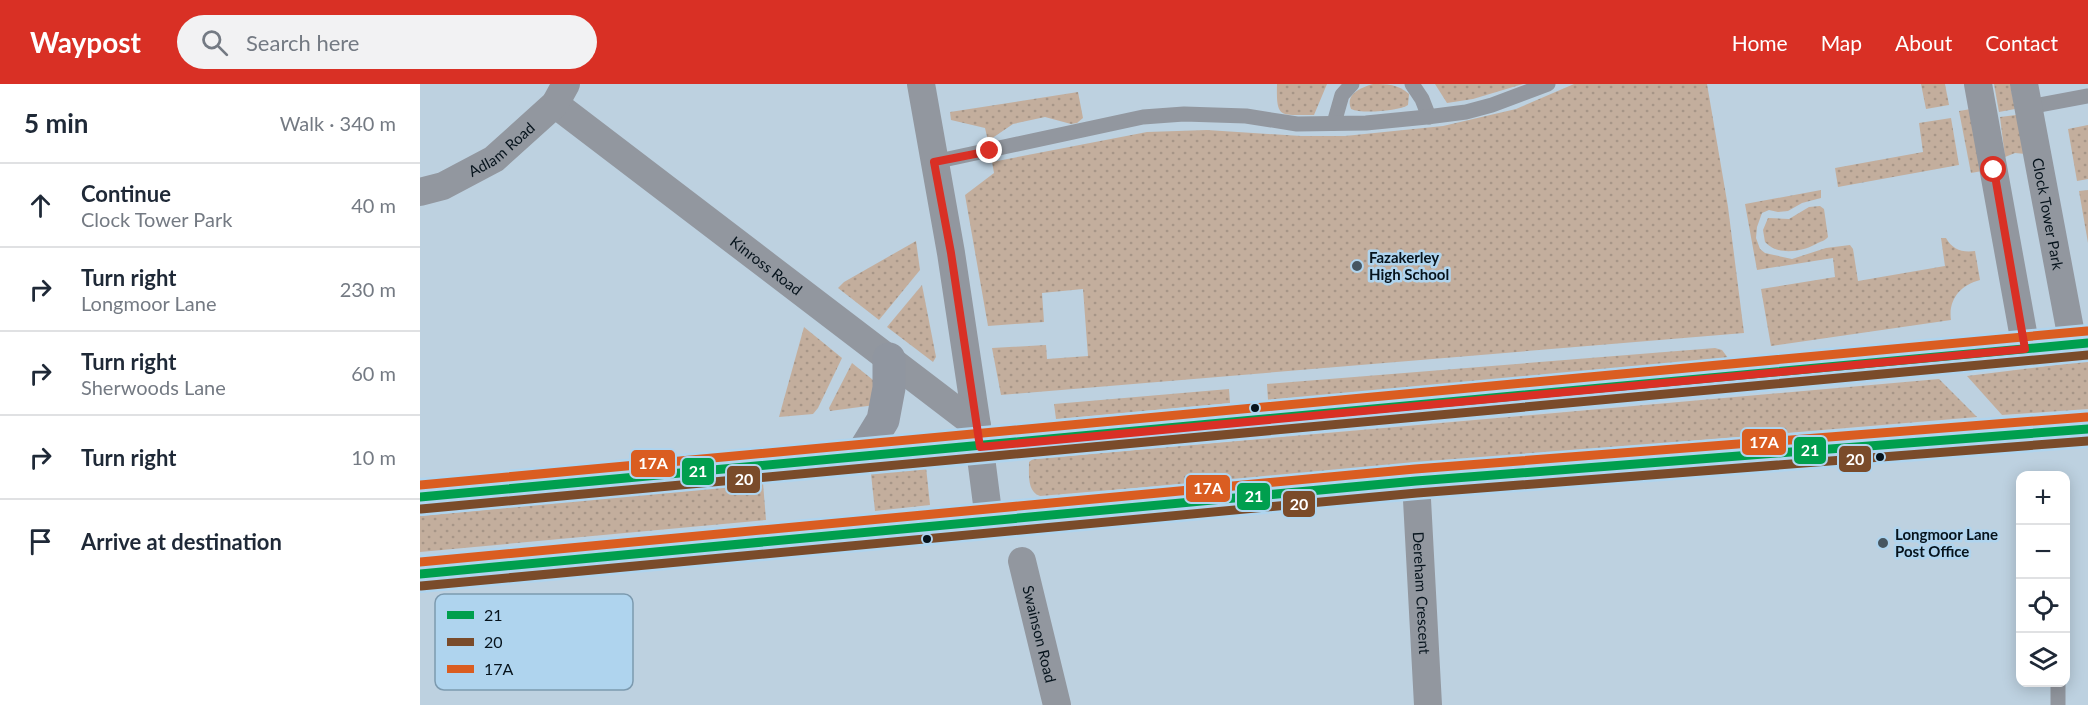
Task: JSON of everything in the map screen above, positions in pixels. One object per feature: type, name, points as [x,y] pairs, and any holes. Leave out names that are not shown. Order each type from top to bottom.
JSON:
[{"type":"main road","points":[[420,497],[861,456],[978,436],[2080,344]]},
{"type":"main road","points":[[861,456],[883,420],[890,388],[889,359]]},
{"type":"main road","points":[[420,574],[989,519],[1024,518],[1416,481],[2088,429]]},
{"type":"street","points":[[921,84],[951,253],[989,519]]},
{"type":"street","points":[[1978,84],[2025,349]]},
{"type":"street","name":"Adlam Road","points":[[420,192],[444,186],[494,159],[560,94]]},
{"type":"street","name":"Kinross Road","points":[[560,94],[889,359],[978,436]]},
{"type":"street","name":"Clock Tower Park","points":[[2026,96],[2038,162],[2080,344]]},
{"type":"street","points":[[1994,170],[2016,161],[2038,162]]},
{"type":"street","name":"Dereham Crescent","points":[[1416,481],[1428,705]]},
{"type":"street","name":"Swainson Road","points":[[1022,561],[1057,705]]},
{"type":"lane","points":[[1335,123],[1342,94],[1352,84]]},
{"type":"lane","points":[[1412,84],[1422,99],[1429,117]]},
{"type":"lane","points":[[934,162],[1143,117],[1184,114],[1246,116],[1297,124],[1366,123],[1466,112],[1548,84]]},
{"type":"lane","points":[[2026,96],[2088,96]]},
{"type":"lane","points":[[2058,687],[2058,705]]},
{"type":"shaded area","points":[[1277,84],[1327,84],[1314,115],[1288,115],[1280,110]]},
{"type":"shaded area","points":[[1373,84],[1401,88],[1409,94],[1408,105],[1380,111],[1351,109],[1350,99],[1355,92]]},
{"type":"shaded area","points":[[1435,84],[1523,84],[1473,99],[1447,103]]},
{"type":"shaded area","name":"Fazakerley High School","points":[[1574,84],[1707,84],[1728,207],[1744,333],[1001,395],[992,348],[1046,345],[1047,359],[1088,356],[1083,289],[1042,293],[1044,322],[988,326],[965,195],[994,173],[992,162],[1147,132],[1207,130],[1301,136],[1345,136],[1443,126],[1516,109]]},
{"type":"shaded area","points":[[1921,84],[1945,84],[1949,105],[1926,109]]},
{"type":"shaded area","points":[[1994,84],[2010,84],[2015,109],[1999,112]]},
{"type":"shaded area","points":[[1078,92],[1083,118],[1077,123],[1071,124],[1045,117],[1013,124],[988,141],[985,128],[951,120],[950,112]]},
{"type":"shaded area","points":[[1971,109],[1982,171],[1971,173],[1959,111]]},
{"type":"shaded area","points":[[2016,115],[2026,154],[2015,153],[2005,157],[2000,117]]},
{"type":"shaded area","points":[[1951,118],[1959,165],[1838,187],[1835,168],[1923,152],[1919,123]]},
{"type":"shaded area","points":[[2088,125],[2088,179],[2077,181],[2068,129]]},
{"type":"shaded area","points":[[1821,190],[1821,198],[1802,203],[1788,211],[1769,210],[1762,213],[1756,238],[1760,249],[1765,253],[1792,259],[1826,248],[1850,245],[1853,249],[1858,281],[1945,266],[1941,238],[1946,238],[1958,249],[1975,251],[1980,280],[1967,285],[1957,294],[1952,306],[1951,320],[1771,346],[1761,289],[1835,277],[1833,258],[1757,270],[1745,204]]},
{"type":"shaded area","points":[[2088,190],[2088,243],[2079,191]]},
{"type":"shaded area","points":[[1820,206],[1824,209],[1828,237],[1826,239],[1804,249],[1790,251],[1776,249],[1765,242],[1763,230],[1768,218],[1789,219],[1809,207]]},
{"type":"shaded area","points":[[916,241],[920,270],[879,320],[838,288],[844,282]]},
{"type":"shaded area","points":[[922,285],[936,357],[933,362],[887,327]]},
{"type":"shaded area","points":[[804,327],[842,358],[813,414],[779,417]]},
{"type":"shaded area","points":[[1715,348],[1722,350],[1731,362],[1268,400],[1267,384]]},
{"type":"shaded area","points":[[2088,361],[2088,409],[2002,415],[1967,376]]},
{"type":"shaded area","points":[[852,363],[878,384],[875,405],[830,411],[829,408]]},
{"type":"shaded area","points":[[1939,379],[1977,417],[1040,496],[1033,491],[1029,477],[1029,462],[1033,459]]},
{"type":"shaded area","points":[[1229,389],[1230,403],[1056,419],[1054,404]]},
{"type":"shaded area","points":[[926,467],[930,505],[875,511],[871,474]]},
{"type":"shaded area","points":[[763,483],[766,520],[420,552],[420,516]]},
{"type":"transit line","name":"17A","points":[[420,485],[2087,331]]},
{"type":"transit line","name":"21","points":[[420,497],[2088,343]]},
{"type":"transit line","name":"20","points":[[421,509],[2088,355]]},
{"type":"transit line","name":"17A","points":[[420,562],[1415,469],[2087,417]]},
{"type":"transit line","name":"21","points":[[420,574],[1416,481],[2088,429]]},
{"type":"transit line","name":"20","points":[[421,586],[1417,493],[2088,441]]},
{"type":"place","name":"Fazakerley High School","points":[[1357,266]]},
{"type":"place","name":"Longmoor Lane Post Office","points":[[1883,543]]},
{"type":"route","points":[[990,151],[934,162],[951,253],[980,447],[2025,349],[1994,170]]}]
